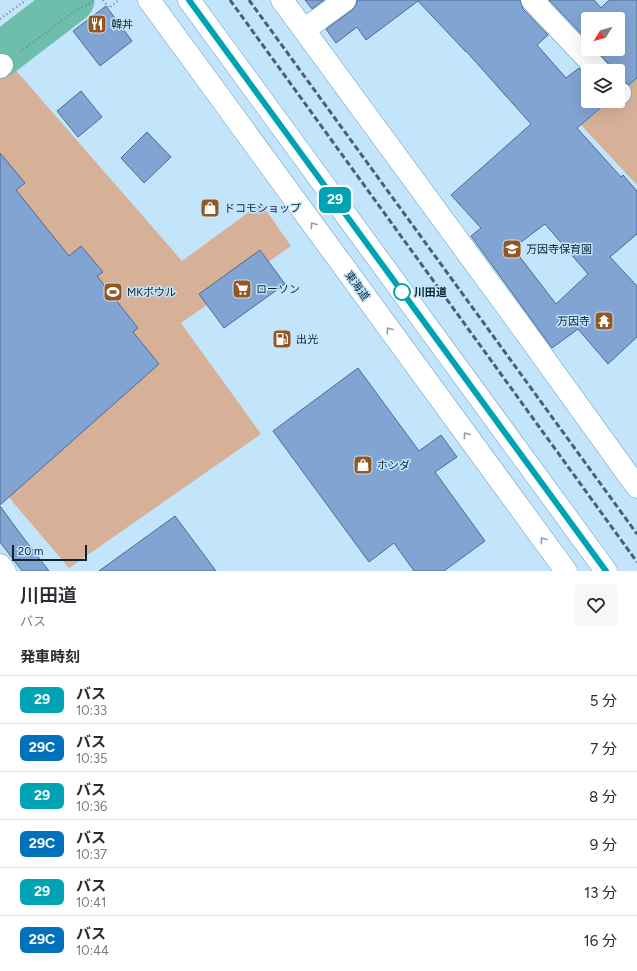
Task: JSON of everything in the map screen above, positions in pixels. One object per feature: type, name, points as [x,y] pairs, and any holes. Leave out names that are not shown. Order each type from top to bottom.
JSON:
[{"type":"main road","name":"東海道","points":[[149,0],[566,571]]},
{"type":"main road","points":[[189,0],[606,571]]},
{"type":"main road","points":[[282,0],[637,487]]},
{"type":"main road","points":[[304,30],[345,0]]},
{"type":"main road","points":[[532,0],[592,64]]},
{"type":"main road","points":[[0,565],[5,571]]},
{"type":"path","points":[[0,19],[26,0]]},
{"type":"path","points":[[1,66],[75,11],[95,0]]},
{"type":"path","points":[[102,0],[108,8],[119,0]]},
{"type":"shaded area","name":"MKボウル","points":[[13,67],[182,261],[261,203],[291,246],[181,323],[261,434],[69,568],[0,487],[0,77]]},
{"type":"shaded area","points":[[637,79],[636,184],[581,125],[602,108],[625,108],[625,89]]},
{"type":"building","points":[[305,0],[324,0],[312,9]]},
{"type":"building","points":[[357,0],[520,0],[523,9],[548,35],[537,45],[566,78],[579,68],[581,70],[581,108],[601,108],[577,128],[621,177],[623,175],[637,191],[637,234],[610,257],[637,286],[637,337],[608,364],[578,329],[552,348],[471,236],[481,228],[451,195],[531,124],[466,51],[418,1],[366,40],[357,27],[336,43],[326,29],[352,10],[356,5]],"holes":[[[545,224],[588,274],[556,304],[513,248]]]},
{"type":"building","points":[[549,0],[594,0],[601,8],[609,0],[637,0],[637,78],[629,85],[625,82],[625,64],[608,64],[602,56],[625,56],[625,12],[581,12],[581,34]]},
{"type":"building","points":[[106,6],[132,41],[100,66],[73,31]]},
{"type":"building","points":[[81,91],[102,117],[78,137],[57,111]]},
{"type":"building","points":[[147,132],[171,157],[144,183],[121,158]]},
{"type":"building","points":[[0,153],[25,183],[16,190],[69,256],[81,246],[103,272],[97,276],[138,328],[133,332],[159,364],[0,505]]},
{"type":"building","name":"ローソン","points":[[260,250],[285,284],[224,328],[199,294]]},
{"type":"building","name":"ホンダ","points":[[358,368],[419,451],[441,435],[457,457],[435,472],[485,541],[444,571],[414,571],[394,543],[369,562],[273,431]]},
{"type":"building","points":[[0,506],[49,571],[22,571],[0,542]]},
{"type":"building","points":[[175,516],[216,571],[99,571]]},
{"type":"waterway","points":[[0,55],[72,0]]},
{"type":"railway","points":[[230,0],[637,562]]},
{"type":"railway","points":[[249,0],[637,534]]},
{"type":"bus line","name":"29","points":[[189,0],[606,571]]},
{"type":"place","name":"韓丼","points":[[97,24]]},
{"type":"place","name":"ドコモショップ","points":[[210,208]]},
{"type":"place","name":"万因寺保育園","points":[[512,249]]},
{"type":"place","name":"ローソン","points":[[242,289]]},
{"type":"place","name":"MKボウル","points":[[113,292]]},
{"type":"place","name":"川田道","points":[[402,292]]},
{"type":"place","name":"万因寺","points":[[604,321]]},
{"type":"place","name":"出光","points":[[282,339]]},
{"type":"place","name":"ホンダ","points":[[363,465]]}]
